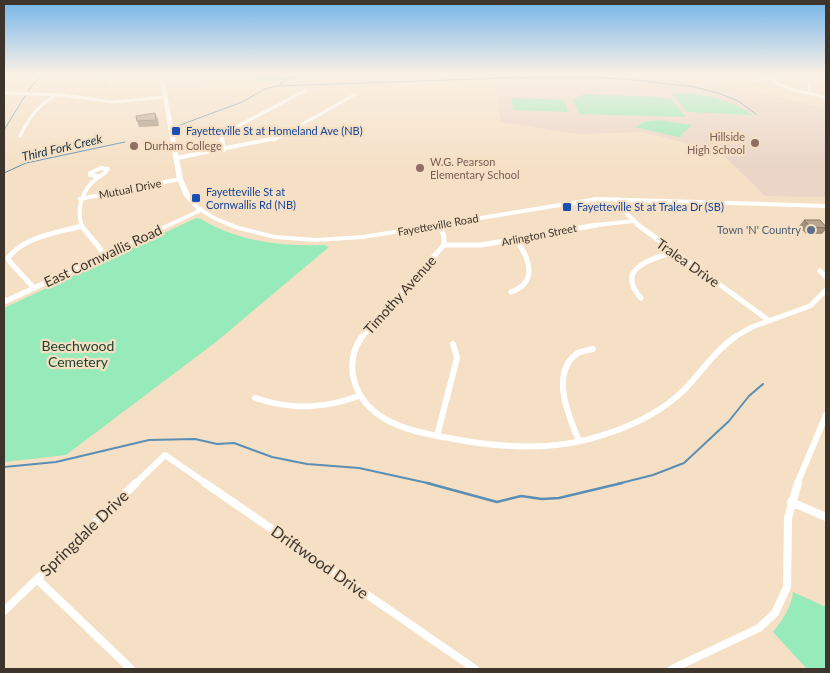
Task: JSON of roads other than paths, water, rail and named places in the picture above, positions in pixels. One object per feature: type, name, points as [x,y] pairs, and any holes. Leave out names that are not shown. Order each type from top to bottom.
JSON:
[{"type":"main road","name":"Fayetteville Road","points":[[166,104],[180,179],[187,196],[201,210],[237,228],[275,237],[316,240],[357,238],[591,200],[617,199],[826,206]]},
{"type":"main road","name":"East Cornwallis Road","points":[[4,302],[201,210]]},
{"type":"street","points":[[20,136],[34,109],[39,104]]},
{"type":"street","points":[[224,150],[221,138],[226,132],[280,104]]},
{"type":"street","points":[[176,158],[265,142],[280,137],[337,104]]},
{"type":"street","points":[[97,176],[80,199],[78,210],[85,233],[103,252],[104,256]]},
{"type":"street","name":"Mutual Drive","points":[[80,199],[180,179]]},
{"type":"street","name":"Tralea Drive","points":[[617,199],[634,221],[767,319]]},
{"type":"street","name":"Arlington Street","points":[[444,244],[475,246],[593,225],[634,221]]},
{"type":"street","name":"Timothy Avenue","points":[[359,396],[352,370],[354,354],[360,339],[444,244],[444,236],[439,225]]},
{"type":"street","points":[[34,288],[10,262],[8,258],[11,253],[24,244],[82,226]]},
{"type":"street","points":[[511,292],[522,288],[529,270],[526,255],[516,239]]},
{"type":"street","points":[[641,298],[632,287],[631,279],[634,271],[649,261],[674,252]]},
{"type":"street","points":[[820,272],[826,277]]},
{"type":"street","points":[[255,398],[278,406],[304,409],[338,404],[359,396],[373,411],[391,424],[405,430],[482,445],[557,445],[579,441],[613,432],[654,413],[680,393],[733,338],[767,319],[810,306],[826,290]]},
{"type":"street","points":[[437,436],[456,358],[453,344]]},
{"type":"street","points":[[579,441],[565,407],[563,377],[568,364],[578,353],[593,349]]},
{"type":"street","points":[[672,669],[759,628],[775,612],[787,587],[786,536],[791,502],[826,415]]},
{"type":"street","name":"Springdale Drive","points":[[4,611],[165,455]]},
{"type":"street","name":"Driftwood Drive","points":[[165,455],[475,669]]},
{"type":"street","points":[[791,502],[826,517]]},
{"type":"street","points":[[37,579],[131,669]]},
{"type":"waterway","points":[[4,130],[20,104]]},
{"type":"waterway","points":[[175,127],[236,104]]},
{"type":"waterway","points":[[743,104],[756,114]]},
{"type":"waterway","name":"Third Fork Creek","points":[[4,173],[26,163],[125,142]]},
{"type":"waterway","points":[[617,484],[653,475],[684,463],[729,421],[749,396],[763,384]]},
{"type":"waterway","points":[[4,467],[56,462],[149,440],[195,439],[217,444],[234,443],[272,457],[307,464],[359,468],[432,484]]},
{"type":"waterway","points":[[427,483],[497,502],[521,496],[542,499],[559,498],[622,483]]},
{"type":"place","name":"Fayetteville St at Homeland Ave (NB)","points":[[176,131]]},
{"type":"place","name":"Hillside High School","points":[[755,143]]},
{"type":"place","name":"Durham College","points":[[134,146]]},
{"type":"place","name":"W.G. Pearson Elementary School","points":[[420,168]]},
{"type":"place","name":"Fayetteville St at Cornwallis Rd (NB)","points":[[196,198]]},
{"type":"place","name":"Fayetteville St at Tralea Dr (SB)","points":[[567,207]]},
{"type":"place","name":"Town 'N' Country","points":[[811,230]]},
{"type":"park label","name":"Beechwood Cemetery","points":[[78,354]]}]
